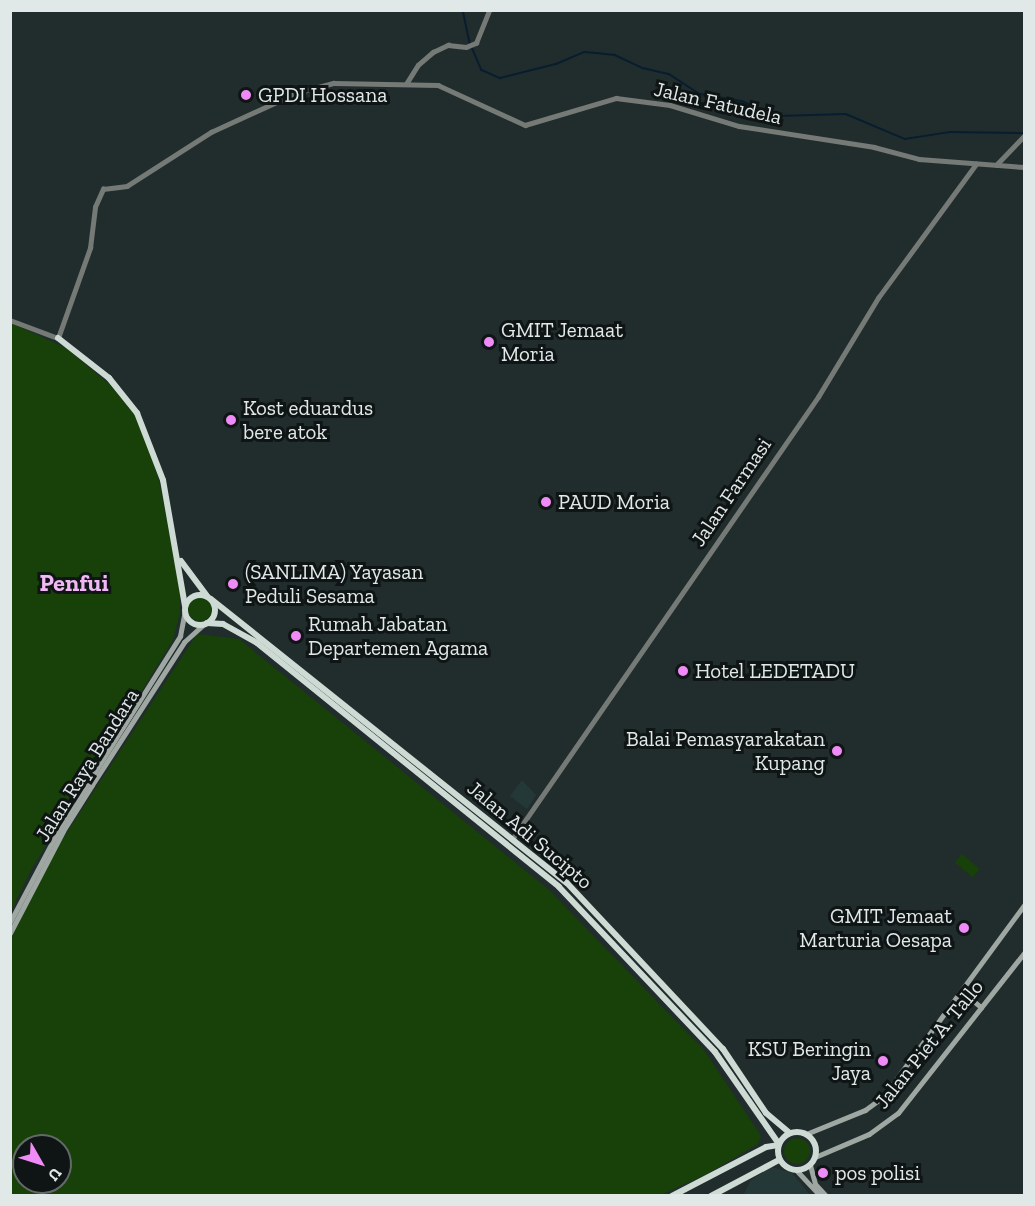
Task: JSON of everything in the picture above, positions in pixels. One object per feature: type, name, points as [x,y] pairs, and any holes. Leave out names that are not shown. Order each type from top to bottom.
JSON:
[{"type":"highway","points":[[58,338],[110,378],[137,413],[159,465],[179,558],[185,609],[192,622],[205,623],[214,612],[210,598],[195,596],[185,609]]},
{"type":"highway","name":"Jalan Adi Sucipto","points":[[179,558],[210,598],[559,887],[721,1059],[778,1144]]},
{"type":"highway","name":"Jalan Adi Sucipto","points":[[205,623],[224,624],[250,638],[513,838],[567,884],[723,1049],[766,1113],[790,1133]]},
{"type":"highway","points":[[610,940],[615,934]]},
{"type":"highway","points":[[672,1196],[766,1147],[778,1144],[790,1133],[806,1134],[815,1144],[815,1157],[810,1165],[797,1171],[779,1160]]},
{"type":"highway","points":[[778,1144],[779,1160]]},
{"type":"highway","points":[[711,1196],[779,1160]]},
{"type":"main road","name":"Jalan Raya Bandara","points":[[10,933],[25,897],[72,806],[180,636],[185,609]]},
{"type":"main road","name":"Jalan Raya Bandara","points":[[30,887],[177,651],[205,623]]},
{"type":"main road","name":"Jalan Raya Bandara","points":[[10,922],[25,897]]},
{"type":"main road","name":"Jalan Piet A. Tallo","points":[[806,1134],[878,1102],[1024,904]]},
{"type":"main road","name":"Jalan Piet A. Tallo","points":[[815,1157],[863,1137],[890,1121],[1024,952]]},
{"type":"main road","points":[[962,991],[981,1007]]},
{"type":"main road","points":[[810,1165],[815,1184],[826,1196]]},
{"type":"main road","points":[[797,1171],[820,1196]]},
{"type":"street","points":[[406,84],[429,54],[448,45],[466,47],[476,43],[489,10]]},
{"type":"street","name":"Jalan Fatudela","points":[[58,338],[90,248],[98,196],[103,189],[127,186],[211,132],[297,93],[342,82],[445,87],[525,124],[616,98],[670,105],[729,123],[809,140],[976,164],[1024,166]]},
{"type":"street","points":[[996,165],[1024,136]]},
{"type":"street","name":"Jalan Farmasi","points":[[513,838],[805,416],[878,298],[976,164]]},
{"type":"street","points":[[10,320],[58,338]]},
{"type":"shaded area","points":[[522,780],[536,795],[527,809],[510,796]]},
{"type":"shaded area","points":[[771,1167],[792,1173],[810,1195],[743,1196],[751,1180]]},
{"type":"green space","points":[[11,323],[66,348],[110,385],[136,416],[158,476],[180,586],[180,612],[173,640],[32,868],[11,911]]},
{"type":"green space","points":[[200,597],[208,601],[212,609],[208,617],[200,621],[192,617],[188,609],[192,601]]},
{"type":"green space","points":[[197,634],[239,639],[549,890],[704,1050],[761,1136],[758,1144],[705,1175],[660,1195],[11,1195],[10,941],[52,855]]},
{"type":"green space","points":[[962,854],[980,869],[973,877],[955,862]]},
{"type":"green space","points":[[797,1138],[806,1142],[810,1151],[806,1160],[797,1164],[788,1160],[784,1151],[788,1142]]},
{"type":"waterway","points":[[463,10],[470,42]]},
{"type":"waterway","points":[[472,47],[482,70],[500,78],[556,64],[584,52],[596,53],[615,55],[643,68],[669,74],[700,94],[742,101],[778,116],[846,114],[905,139],[950,132],[1024,133]]},
{"type":"place","name":"GPDI Hossana","points":[[246,95]]},
{"type":"place","name":"GMIT Jemaat Moria","points":[[489,342]]},
{"type":"place","name":"Kost eduardus bere atok","points":[[231,420]]},
{"type":"place","name":"PAUD Moria","points":[[546,502]]},
{"type":"place","name":"(SANLIMA) Yayasan Peduli Sesama","points":[[233,584]]},
{"type":"place","name":"Rumah Jabatan Departemen Agama","points":[[296,636]]},
{"type":"place","name":"Hotel LEDETADU","points":[[683,671]]},
{"type":"place","name":"Balai Pemasyarakatan Kupang","points":[[837,751]]},
{"type":"place","name":"GMIT Jemaat Marturia Oesapa","points":[[964,928]]},
{"type":"place","name":"KSU Beringin Jaya","points":[[883,1061]]},
{"type":"place","name":"pos polisi","points":[[823,1173]]},
{"type":"district","name":"Penfui","points":[[74,583]]}]
